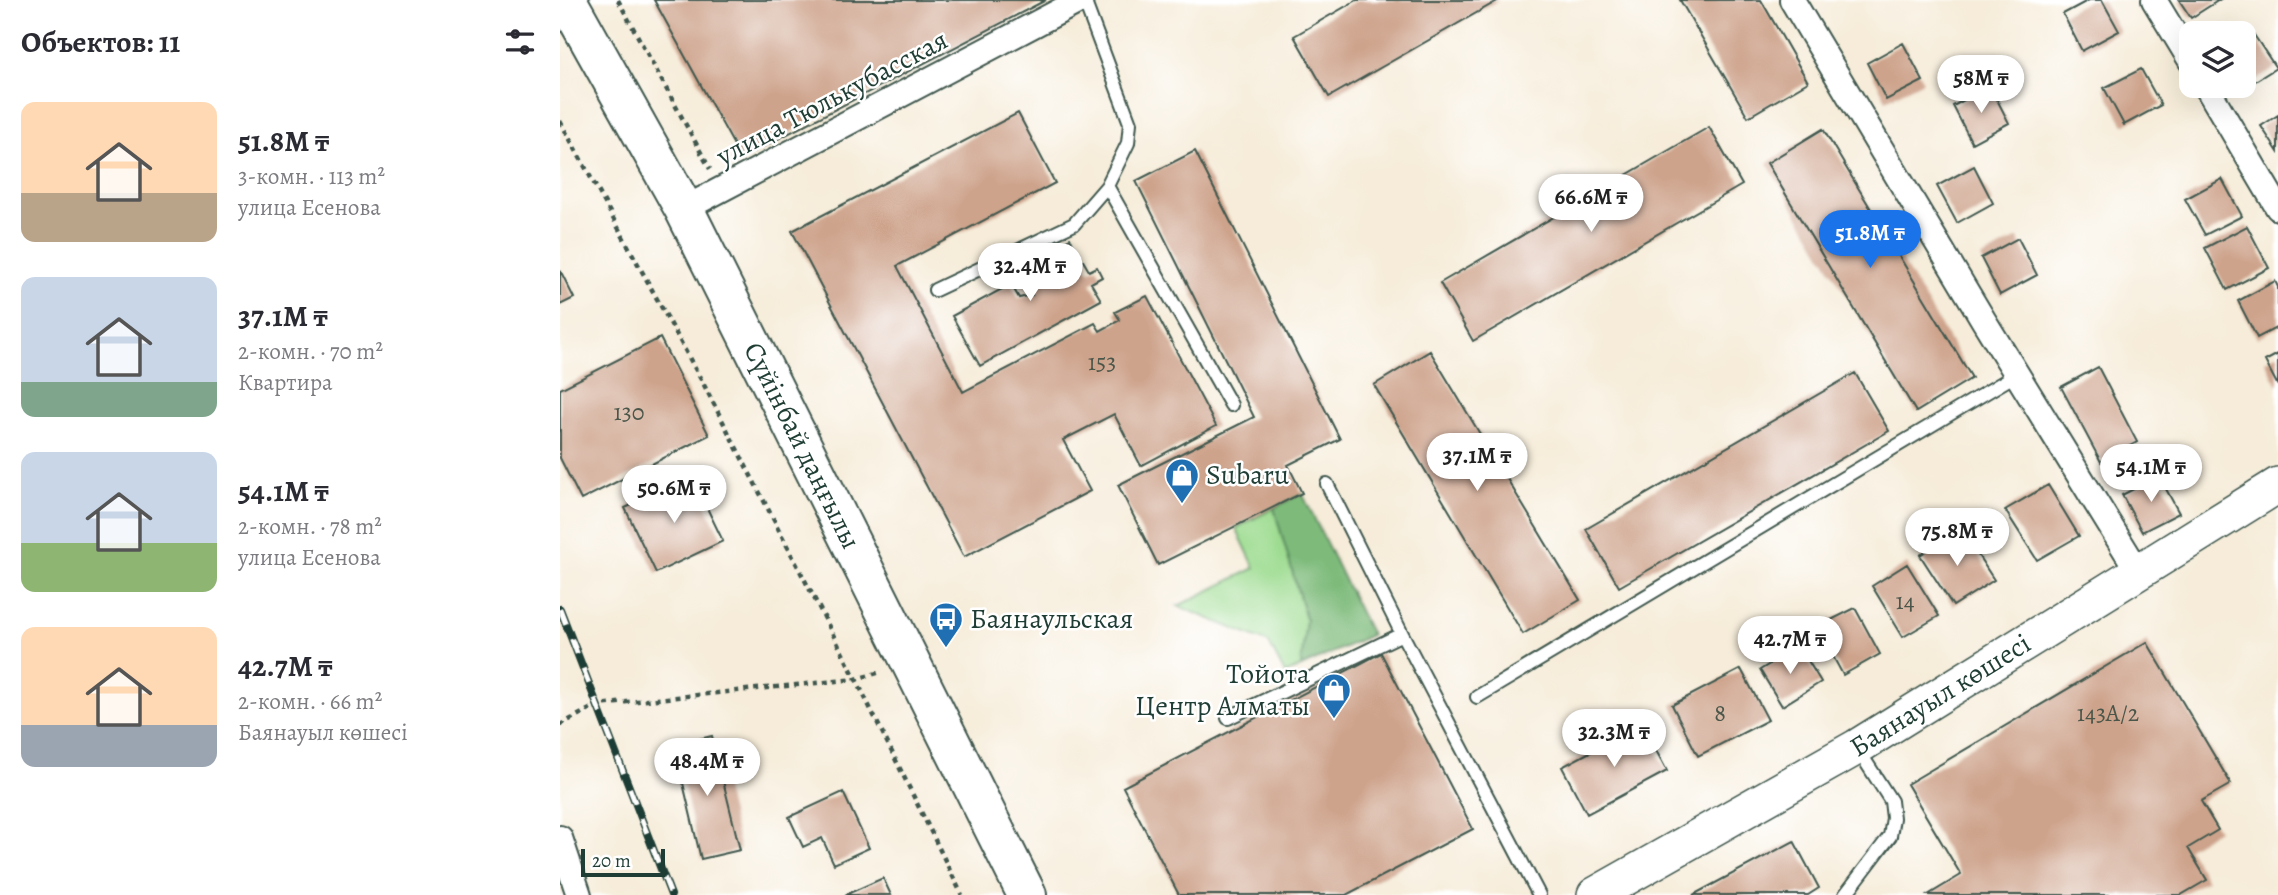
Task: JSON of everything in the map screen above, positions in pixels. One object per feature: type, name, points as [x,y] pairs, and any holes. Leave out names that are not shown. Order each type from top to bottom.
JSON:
[{"type":"main road","name":"Сүйінбай даңғылы","points":[[567,0],[684,209],[1027,895]]},
{"type":"main road","name":"Баянауыл көшесі","points":[[1595,895],[1857,747],[2278,485]]},
{"type":"street","name":"улица Тюлькубасская","points":[[684,209],[1082,0]]},
{"type":"street","points":[[1792,0],[2138,572]]},
{"type":"street","points":[[2154,0],[2179,41]]},
{"type":"street","points":[[2213,98],[2278,208]]},
{"type":"street","points":[[560,838],[579,895]]},
{"type":"lane","points":[[935,290],[1074,224],[1107,186],[1128,143],[1130,123],[1082,0]]},
{"type":"lane","points":[[1107,186],[1231,404]]},
{"type":"lane","points":[[1477,697],[2017,374]]},
{"type":"lane","points":[[1328,484],[1402,634],[1539,895]]},
{"type":"lane","points":[[1228,718],[1402,634]]},
{"type":"lane","points":[[1845,895],[1890,836],[1893,818],[1891,800],[1857,747]]},
{"type":"path","points":[[618,0],[713,173],[743,179]]},
{"type":"path","points":[[560,121],[704,385],[856,679],[962,895]]},
{"type":"path","points":[[560,725],[597,705],[856,679],[912,663]]},
{"type":"green space","points":[[1302,493],[1371,635],[1301,667],[1306,619],[1274,508]]},
{"type":"green space","points":[[1274,508],[1306,619],[1301,667],[1285,674],[1269,643],[1178,606],[1255,568],[1236,528]]},
{"type":"building","points":[[654,0],[1046,0],[741,158]]},
{"type":"building","points":[[1357,0],[1499,0],[1329,97],[1294,36]]},
{"type":"building","points":[[1680,0],[1761,0],[1808,82],[1748,117]]},
{"type":"building","points":[[2089,0],[2102,0],[2119,31],[2082,51],[2063,14]]},
{"type":"building","points":[[2179,0],[2219,0],[2191,18]]},
{"type":"building","points":[[2256,38],[2276,68],[2256,81]]},
{"type":"building","points":[[1903,43],[1923,81],[1886,100],[1867,63]]},
{"type":"building","points":[[2141,69],[2161,105],[2124,125],[2104,88]]},
{"type":"building","points":[[1990,86],[2009,123],[1972,143],[1953,106]]},
{"type":"building","points":[[1018,113],[1055,183],[897,266],[963,392],[1095,323],[1100,331],[1120,320],[1115,312],[1147,296],[1216,426],[1141,466],[1114,414],[1063,440],[1090,491],[964,557],[792,231]]},
{"type":"building","points":[[2278,115],[2278,152],[2261,126]]},
{"type":"building","points":[[1709,127],[1742,185],[1473,341],[1440,283]]},
{"type":"building","points":[[1823,129],[1972,378],[1916,412],[1767,163]]},
{"type":"building","points":[[1195,151],[1340,439],[1288,465],[1302,493],[1158,565],[1118,485],[1254,417],[1136,181]]},
{"type":"building","points":[[1974,166],[1993,203],[1957,223],[1937,186]]},
{"type":"building","points":[[2222,179],[2242,216],[2205,235],[2185,199]]},
{"type":"building","points":[[2247,226],[2269,268],[2227,290],[2205,248]]},
{"type":"building","points":[[1070,238],[1089,271],[1097,267],[1102,277],[1091,283],[1101,300],[980,366],[952,316],[1011,284],[1019,298],[1032,295],[1017,267]]},
{"type":"building","points":[[2018,238],[2037,275],[2000,295],[1981,258]]},
{"type":"building","points":[[560,270],[574,298],[560,305]]},
{"type":"building","points":[[2275,281],[2278,287],[2278,327],[2257,338],[2238,301]]},
{"type":"building","points":[[660,338],[709,435],[581,500],[560,458],[560,389]]},
{"type":"building","points":[[1430,351],[1580,600],[1523,634],[1374,385]]},
{"type":"building","points":[[2278,354],[2278,386],[2265,361]]},
{"type":"building","points":[[2098,367],[2137,442],[2101,462],[2061,387]]},
{"type":"building","points":[[1855,373],[1889,431],[1619,587],[1586,529]]},
{"type":"building","points":[[2159,476],[2179,513],[2142,532],[2122,495]]},
{"type":"building","points":[[692,477],[723,541],[656,573],[625,508]]},
{"type":"building","points":[[2048,485],[2079,536],[2037,560],[2005,510]]},
{"type":"building","points":[[1961,529],[1994,580],[1953,606],[1920,555]]},
{"type":"building","points":[[1907,564],[1939,616],[1903,637],[1872,586]]},
{"type":"building","points":[[1855,608],[1880,654],[1843,675],[1817,627]]},
{"type":"building","points":[[2147,642],[2231,784],[2201,801],[2218,830],[2188,848],[2207,880],[2181,895],[1928,895],[1961,875],[1907,784]]},
{"type":"building","points":[[1799,646],[1821,682],[1782,706],[1760,670]]},
{"type":"building","name":"Тойота Центр Алматы","points":[[1381,653],[1473,829],[1346,895],[1179,895],[1123,787]]},
{"type":"building","points":[[1741,669],[1768,720],[1698,756],[1672,705]]},
{"type":"building","points":[[1642,724],[1667,771],[1587,814],[1562,767]]},
{"type":"building","points":[[712,736],[740,850],[701,859],[674,745]]},
{"type":"building","points":[[843,792],[869,848],[834,864],[822,838],[803,847],[789,817]]},
{"type":"building","points":[[1794,841],[1819,888],[1808,895],[1693,895]]},
{"type":"building","points":[[883,878],[891,895],[845,895]]},
{"type":"railway","points":[[560,609],[671,895]]},
{"type":"place","name":"Subaru","points":[[1182,505]]},
{"type":"place","name":"Баянаульская","points":[[946,649]]},
{"type":"place","name":"Тойота Центр Алматы","points":[[1334,720]]}]
